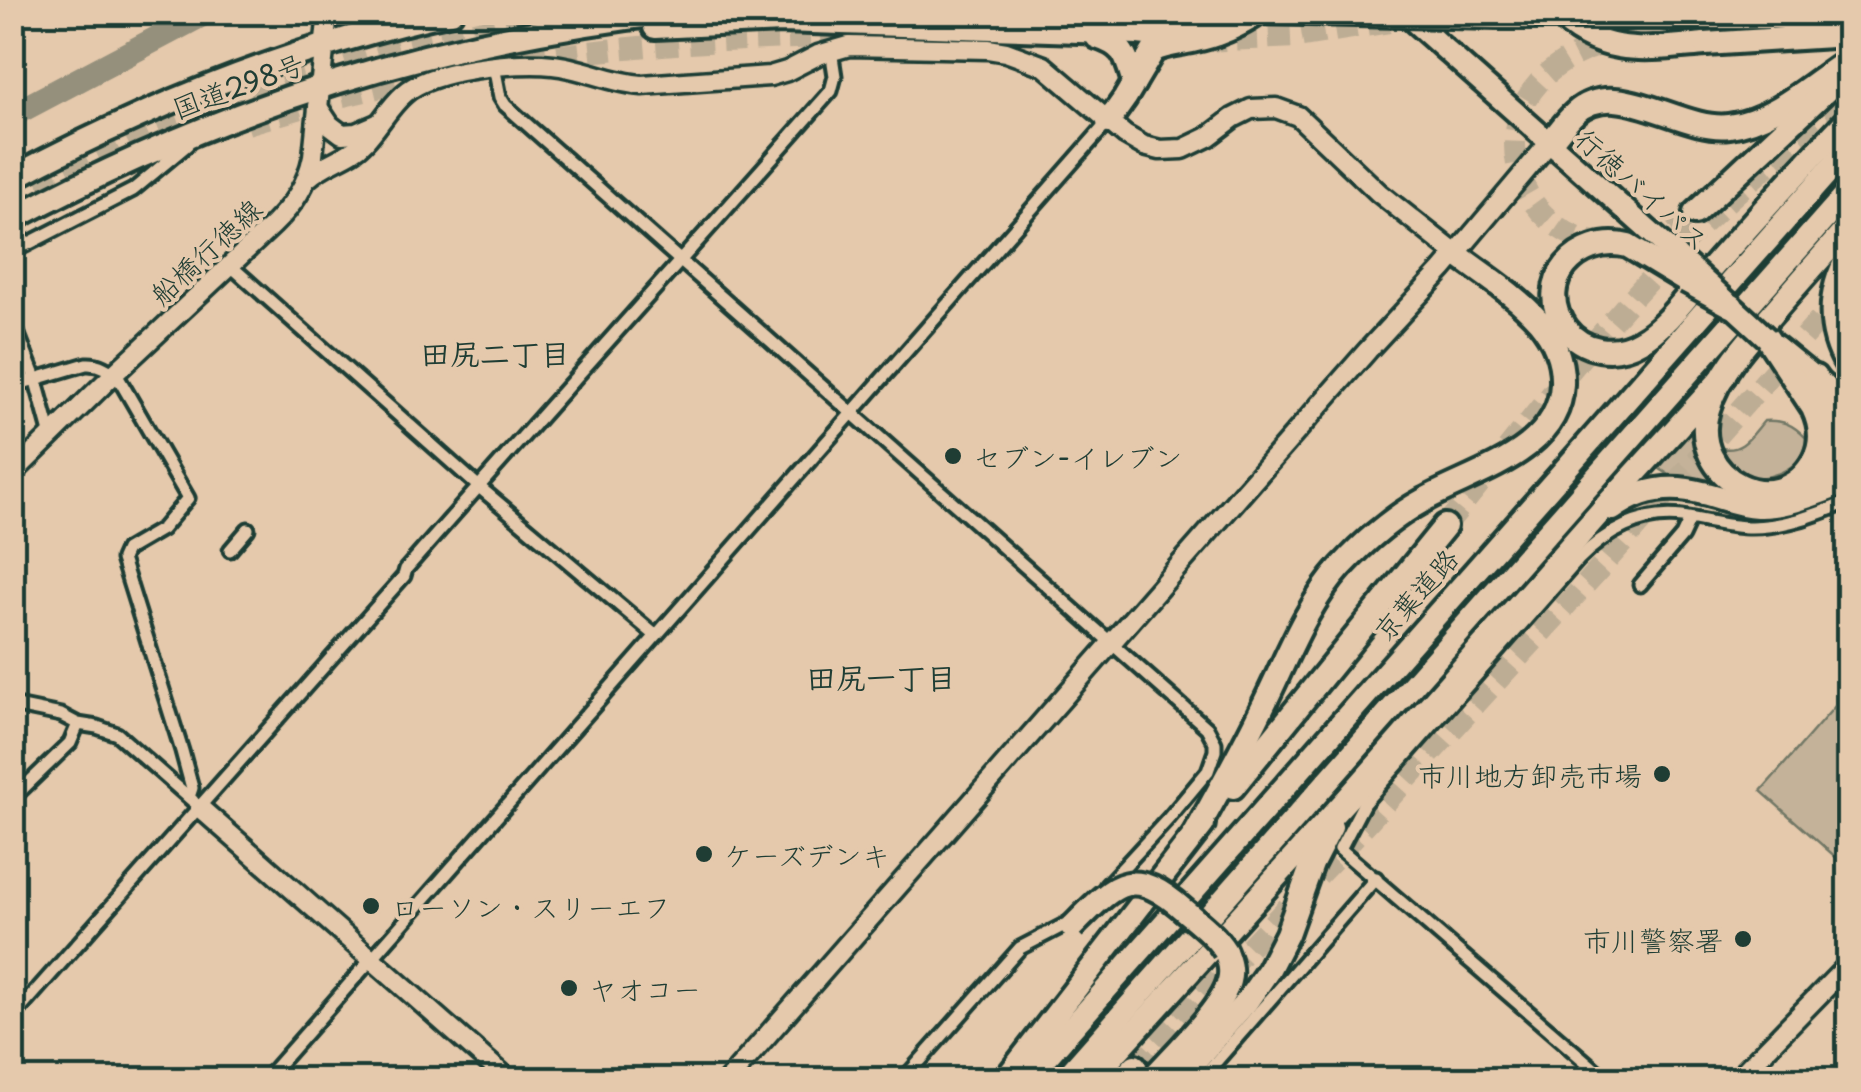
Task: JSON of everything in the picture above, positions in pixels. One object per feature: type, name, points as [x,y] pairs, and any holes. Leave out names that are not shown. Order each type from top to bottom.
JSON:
[{"type":"highway","name":"国道298号","points":[[12,219],[223,120],[318,96],[414,58],[520,35],[675,12]]},
{"type":"highway","points":[[1108,122],[1159,47],[1216,34],[1259,12],[1848,17]]},
{"type":"highway","points":[[1556,12],[1575,30],[1603,44],[1648,48],[1848,34]]},
{"type":"highway","name":"国道298号","points":[[12,178],[96,136],[238,74],[443,13]]},
{"type":"highway","points":[[520,35],[782,21],[1079,31],[1138,23],[1174,36],[1216,34]]},
{"type":"highway","points":[[1134,83],[1138,23]]},
{"type":"highway","points":[[1079,31],[1120,48],[1134,83]]},
{"type":"highway","points":[[1550,142],[1576,112],[1589,104],[1614,100],[1702,126],[1748,122],[1790,100],[1848,60]]},
{"type":"highway","points":[[1695,213],[1848,69]]},
{"type":"highway","points":[[1732,306],[1690,276],[1618,243],[1595,244],[1575,254],[1562,270],[1556,288],[1556,307],[1571,334],[1593,348],[1610,350],[1640,342],[1663,322],[1770,202],[1848,119]]},
{"type":"highway","name":"京葉道路","points":[[1026,1080],[1848,149]]},
{"type":"highway","name":"京葉道路","points":[[1064,1080],[1848,192]]},
{"type":"highway","points":[[1767,338],[1813,408],[1820,440],[1815,458],[1795,482],[1775,489],[1753,490],[1730,480],[1715,465],[1706,446],[1706,421],[1714,392],[1743,347],[1848,227]]},
{"type":"highway","points":[[1195,834],[1249,736],[1303,622],[1339,569],[1372,536],[1408,510],[1523,450],[1544,430],[1558,406],[1561,367],[1546,330],[1526,308],[1456,254]]},
{"type":"highway","points":[[1848,257],[1836,284],[1832,316],[1838,346],[1848,366]]},
{"type":"highway","points":[[1091,1080],[1724,376]]},
{"type":"highway","points":[[1794,500],[1820,481],[1838,438],[1832,399],[1815,377]]},
{"type":"highway","points":[[1566,551],[1608,512],[1642,492],[1686,489],[1755,506],[1782,504],[1848,482]]},
{"type":"highway","points":[[1005,1080],[1195,834],[1445,526]]},
{"type":"highway","points":[[1178,1080],[1268,971],[1287,934],[1312,864],[1348,798]]},
{"type":"highway","points":[[1072,927],[1110,891],[1124,884],[1140,883],[1154,887],[1174,901],[1225,951],[1230,968],[1227,988],[1207,1016],[1136,1075]]},
{"type":"main road","name":"行徳バイパス","points":[[1403,12],[1550,142],[1690,276]]},
{"type":"main road","points":[[1732,306],[1848,405]]},
{"type":"street","name":"船橋行徳線","points":[[12,474],[289,209],[308,178],[313,156],[328,12]]},
{"type":"street","points":[[308,178],[365,141],[412,87],[494,66],[553,64],[642,85],[770,76],[831,50],[871,45],[988,49],[1044,66],[1108,122],[1144,146],[1160,150],[1184,149],[1251,109],[1288,111],[1456,254]]},
{"type":"street","points":[[12,1018],[195,802],[404,576],[478,486],[831,91],[835,76],[831,50]]},
{"type":"street","points":[[494,66],[505,105],[1207,728],[1215,743],[1213,761],[1120,874],[1072,920],[1020,948],[903,1080]]},
{"type":"street","points":[[318,96],[330,125],[342,134],[356,133],[377,123]]},
{"type":"street","points":[[12,252],[133,190],[223,120]]},
{"type":"street","points":[[265,1080],[1108,122]]},
{"type":"street","points":[[728,1080],[1368,350],[1404,314],[1550,142]]},
{"type":"street","points":[[231,266],[478,486],[655,635]]},
{"type":"street","points":[[12,319],[36,381],[51,436]]},
{"type":"street","points":[[12,386],[86,364],[114,374],[188,498],[162,529],[126,550],[122,559],[195,802]]},
{"type":"street","points":[[1607,1080],[1340,848],[1364,803],[1588,550],[1609,534],[1632,523],[1661,517],[1770,526],[1848,502]]},
{"type":"street","points":[[1640,585],[1682,536],[1690,518]]},
{"type":"street","points":[[230,550],[248,529]]},
{"type":"street","points":[[12,705],[62,715],[78,724],[117,734],[509,1080]]},
{"type":"street","points":[[12,799],[70,743],[78,724]]},
{"type":"street","points":[[1200,1080],[1376,878]]},
{"type":"street","points":[[1736,1080],[1848,965]]},
{"type":"shaded area","points":[[1764,421],[1782,422],[1797,429],[1806,438],[1804,448],[1787,469],[1749,479],[1719,455],[1721,448],[1735,448],[1746,442]]},
{"type":"shaded area","points":[[1690,430],[1711,477],[1707,485],[1671,476],[1657,467]]},
{"type":"shaded area","points":[[1836,705],[1848,716],[1848,868],[1761,791]]},
{"type":"waterway","points":[[12,115],[207,12]]},
{"type":"tunnel","points":[[12,206],[155,135],[284,84],[388,52],[578,12]]},
{"type":"tunnel","points":[[1203,41],[1296,37],[1395,21]]},
{"type":"tunnel","points":[[525,60],[725,41],[926,36]]},
{"type":"tunnel","points":[[1609,244],[1587,241],[1550,221],[1525,188],[1515,147],[1522,108],[1542,79],[1570,58],[1620,42]]},
{"type":"tunnel","points":[[247,124],[439,74]]},
{"type":"tunnel","points":[[1445,526],[1583,356],[1680,247],[1788,150],[1848,108]]},
{"type":"tunnel","points":[[1641,242],[1667,233],[1695,213]]},
{"type":"tunnel","points":[[1135,1066],[1334,859],[1604,564],[1848,287]]},
{"type":"place","name":"セブン-イレブン","points":[[953,456]]},
{"type":"place","name":"市川地方卸売市場","points":[[1662,774]]},
{"type":"place","name":"ケーズデンキ","points":[[704,854]]},
{"type":"place","name":"ローソン・スリーエフ","points":[[371,906]]},
{"type":"place","name":"市川警察署","points":[[1743,939]]},
{"type":"place","name":"ヤオコー","points":[[569,988]]},
{"type":"district","name":"田尻二丁目","points":[[495,352]]},
{"type":"district","name":"田尻一丁目","points":[[881,676]]}]
